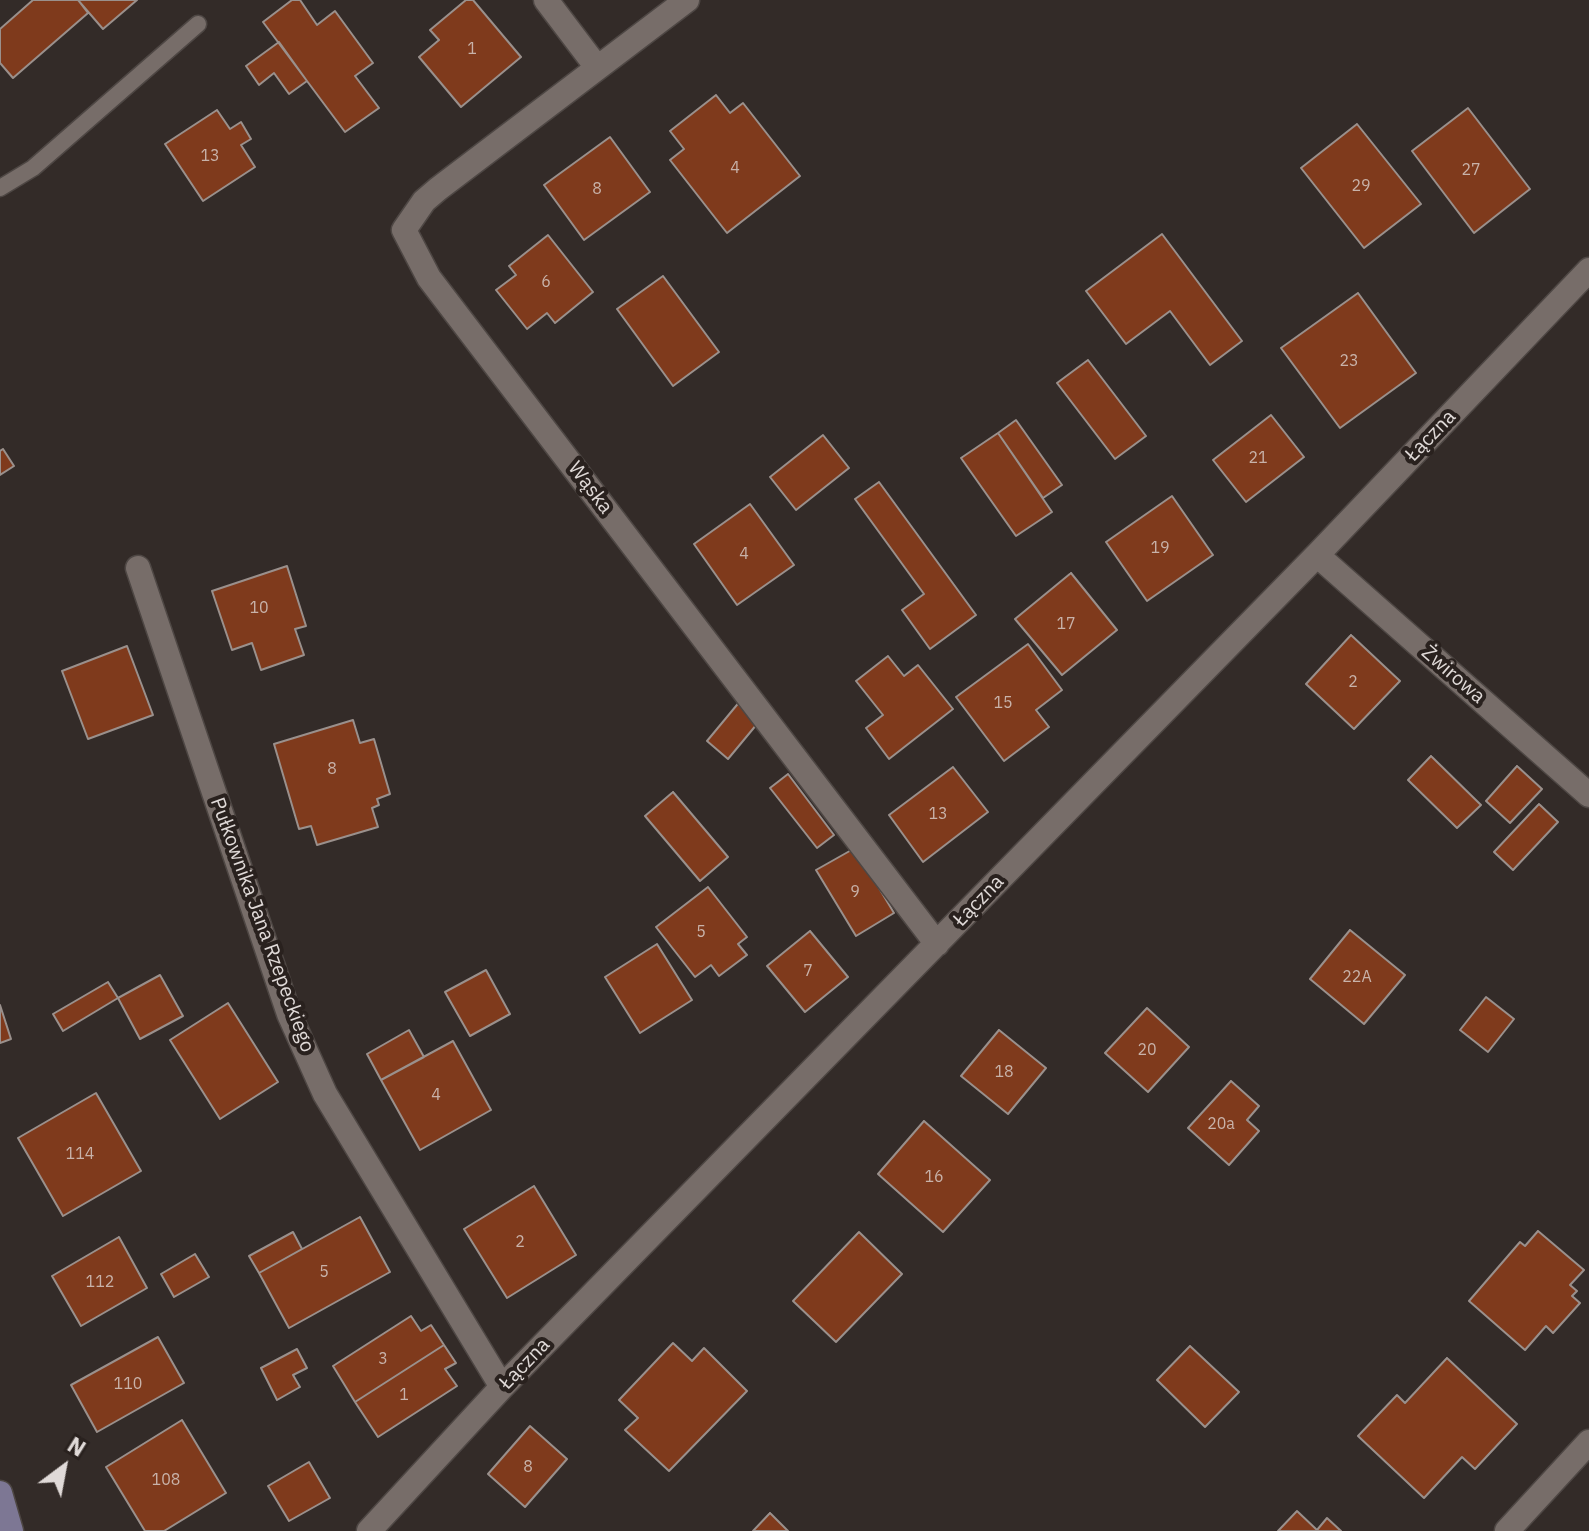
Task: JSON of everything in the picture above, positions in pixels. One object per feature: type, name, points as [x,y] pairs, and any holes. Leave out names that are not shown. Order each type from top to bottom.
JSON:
[{"type":"street","points":[[546,0],[596,66],[687,0]]},
{"type":"street","name":"Wąska","points":[[596,66],[424,201],[404,230],[429,278],[937,944]]},
{"type":"street","name":"Łączna","points":[[369,1531],[502,1387],[1317,555],[1589,270]]},
{"type":"street","name":"Żwirowa","points":[[1317,555],[1589,795]]},
{"type":"street","name":"Pułkownika Jana Rzepeckiego","points":[[138,568],[295,1027],[325,1094],[502,1387]]},
{"type":"street","points":[[1507,1531],[1589,1442]]},
{"type":"street","points":[[0,1493],[11,1531]]},
{"type":"lane","points":[[0,188],[33,168],[198,24]]},
{"type":"building","points":[[33,0],[78,0],[88,13],[13,78],[0,63],[0,29]]},
{"type":"building","points":[[78,0],[137,0],[103,29]]},
{"type":"building","points":[[292,0],[300,0],[317,25],[335,11],[373,63],[355,76],[379,108],[345,132],[263,22]]},
{"type":"building","points":[[466,0],[473,0],[521,57],[461,107],[419,57],[439,40],[430,30]]},
{"type":"building","points":[[279,42],[307,81],[289,94],[274,73],[259,85],[246,66]]},
{"type":"building","points":[[716,95],[730,113],[743,103],[800,176],[727,233],[670,160],[684,149],[670,131]]},
{"type":"building","points":[[1468,108],[1530,189],[1474,233],[1412,151]]},
{"type":"building","points":[[217,110],[230,129],[241,122],[251,139],[241,145],[255,167],[203,201],[165,144]]},
{"type":"building","points":[[1357,124],[1421,204],[1364,248],[1301,168]]},
{"type":"building","points":[[610,137],[650,192],[584,240],[544,185]]},
{"type":"building","points":[[1162,234],[1242,341],[1210,365],[1170,311],[1126,344],[1086,291]]},
{"type":"building","points":[[548,235],[593,292],[555,323],[547,313],[527,329],[496,290],[516,275],[509,266]]},
{"type":"building","points":[[663,276],[719,352],[673,386],[617,309]]},
{"type":"building","points":[[1358,293],[1416,373],[1340,428],[1281,348]]},
{"type":"building","points":[[1088,360],[1146,436],[1115,459],[1057,383]]},
{"type":"building","points":[[1271,415],[1304,457],[1246,502],[1213,460]]},
{"type":"building","points":[[1016,420],[1062,485],[1043,498],[998,433]]},
{"type":"building","points":[[998,433],[1052,512],[1016,536],[961,458]]},
{"type":"building","points":[[823,435],[849,468],[796,510],[770,477]]},
{"type":"building","points":[[3,449],[14,466],[0,475],[0,451]]},
{"type":"building","points":[[879,482],[976,615],[930,649],[902,610],[924,594],[855,499]]},
{"type":"building","points":[[1172,496],[1213,555],[1147,601],[1106,542]]},
{"type":"building","points":[[750,504],[794,565],[737,605],[694,544]]},
{"type":"building","points":[[287,566],[306,626],[295,629],[304,655],[261,670],[252,643],[232,650],[212,591]]},
{"type":"building","points":[[1071,573],[1117,630],[1062,675],[1015,619]]},
{"type":"building","points":[[1351,635],[1400,681],[1354,729],[1306,684]]},
{"type":"building","points":[[1028,644],[1062,690],[1036,710],[1049,727],[1004,761],[956,697]]},
{"type":"building","points":[[127,646],[153,715],[88,739],[62,671]]},
{"type":"building","points":[[888,656],[904,676],[918,665],[953,709],[889,759],[866,728],[883,715],[856,681]]},
{"type":"building","points":[[741,700],[762,718],[728,759],[707,741]]},
{"type":"building","points":[[353,720],[360,743],[374,739],[390,794],[377,799],[379,805],[372,808],[378,827],[317,845],[311,826],[299,829],[274,744]]},
{"type":"building","points":[[1431,756],[1481,805],[1457,828],[1408,780]]},
{"type":"building","points":[[1517,766],[1542,789],[1510,823],[1486,801]]},
{"type":"building","points":[[953,767],[988,812],[923,862],[889,815]]},
{"type":"building","points":[[788,774],[834,835],[817,848],[770,788]]},
{"type":"building","points":[[673,792],[728,857],[700,881],[645,816]]},
{"type":"building","points":[[1539,804],[1558,822],[1513,870],[1494,852]]},
{"type":"building","points":[[855,848],[894,913],[856,936],[816,870]]},
{"type":"building","points":[[708,887],[747,937],[738,944],[747,955],[719,976],[711,965],[695,977],[656,927]]},
{"type":"building","points":[[1350,930],[1405,975],[1364,1024],[1310,979]]},
{"type":"building","points":[[810,931],[848,977],[805,1012],[767,966]]},
{"type":"building","points":[[657,944],[692,1000],[640,1033],[605,977]]},
{"type":"building","points":[[486,970],[510,1014],[470,1036],[445,992]]},
{"type":"building","points":[[160,975],[183,1016],[140,1039],[118,998]]},
{"type":"building","points":[[108,982],[118,998],[63,1031],[53,1014]]},
{"type":"building","points":[[1486,997],[1514,1019],[1488,1052],[1460,1030]]},
{"type":"building","points":[[228,1003],[278,1082],[220,1119],[170,1040]]},
{"type":"building","points":[[0,1005],[11,1039],[0,1043]]},
{"type":"building","points":[[1147,1008],[1189,1047],[1148,1092],[1105,1053]]},
{"type":"building","points":[[409,1030],[424,1057],[381,1080],[367,1054]]},
{"type":"building","points":[[999,1030],[1046,1068],[1008,1114],[961,1076]]},
{"type":"building","points":[[453,1041],[491,1110],[420,1150],[381,1080]]},
{"type":"building","points":[[1231,1081],[1259,1106],[1247,1120],[1259,1131],[1229,1165],[1188,1128]]},
{"type":"building","points":[[96,1093],[141,1171],[63,1216],[18,1138]]},
{"type":"building","points":[[924,1121],[990,1180],[943,1232],[878,1174]]},
{"type":"building","points":[[534,1186],[576,1255],[507,1298],[464,1229]]},
{"type":"building","points":[[360,1217],[390,1272],[289,1328],[259,1273]]},
{"type":"building","points":[[1538,1231],[1584,1270],[1570,1285],[1577,1291],[1572,1296],[1580,1303],[1553,1333],[1546,1326],[1525,1350],[1469,1301],[1520,1242],[1525,1246]]},
{"type":"building","points":[[293,1232],[302,1249],[259,1273],[249,1256]]},
{"type":"building","points":[[859,1232],[902,1274],[836,1342],[793,1301]]},
{"type":"building","points":[[119,1237],[147,1288],[81,1326],[52,1276]]},
{"type":"building","points":[[195,1254],[209,1277],[174,1297],[161,1274]]},
{"type":"building","points":[[411,1316],[421,1331],[431,1325],[444,1345],[355,1402],[333,1366]]},
{"type":"building","points":[[158,1337],[184,1383],[97,1432],[71,1385]]},
{"type":"building","points":[[673,1343],[692,1361],[704,1348],[747,1391],[669,1471],[625,1430],[638,1418],[619,1400]]},
{"type":"building","points":[[444,1345],[456,1363],[445,1369],[457,1386],[378,1437],[355,1402]]},
{"type":"building","points":[[1190,1346],[1239,1392],[1205,1427],[1157,1380]]},
{"type":"building","points":[[297,1349],[307,1368],[293,1375],[300,1387],[277,1400],[261,1368]]},
{"type":"building","points":[[1447,1358],[1517,1424],[1475,1469],[1462,1457],[1424,1498],[1358,1436],[1397,1395],[1405,1403]]},
{"type":"building","points":[[182,1420],[226,1493],[164,1531],[145,1531],[106,1467]]},
{"type":"building","points":[[530,1426],[567,1459],[525,1507],[488,1474]]},
{"type":"building","points":[[309,1462],[330,1498],[289,1521],[268,1486]]},
{"type":"building","points":[[1297,1511],[1317,1530],[1327,1518],[1341,1531],[1278,1531]]},
{"type":"building","points":[[770,1513],[788,1531],[753,1531]]}]
